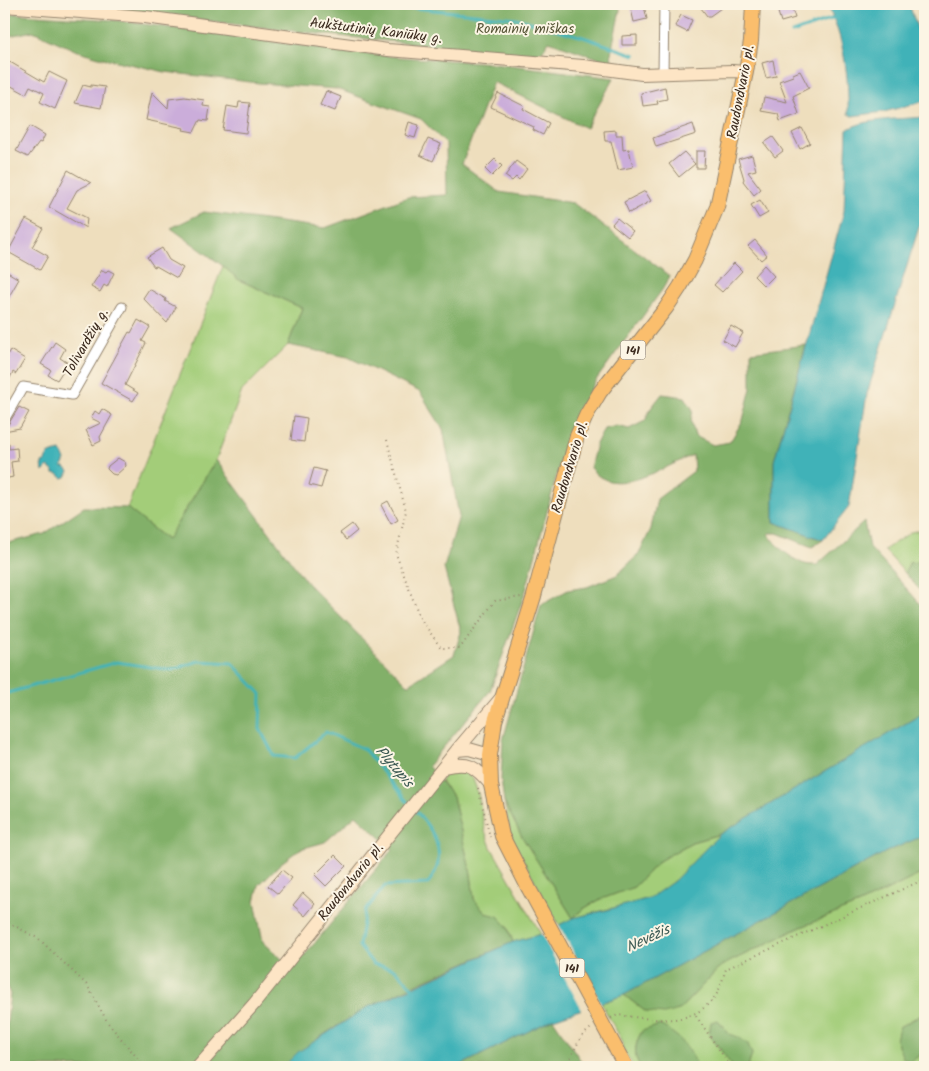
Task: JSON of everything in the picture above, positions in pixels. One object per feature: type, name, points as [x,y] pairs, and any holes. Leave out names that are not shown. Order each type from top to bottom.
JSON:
[{"type":"main road","name":"Raudondvario pl.","points":[[490,755],[492,736],[534,596],[577,436],[600,392],[666,308],[680,287],[695,260],[718,207],[752,41],[753,4]]},
{"type":"main road","name":"141","points":[[490,755],[491,785],[502,836],[626,1067]]},
{"type":"street","points":[[663,74],[664,4]]},
{"type":"street","name":"Aukštutinių Kaniūkų g.","points":[[4,6],[145,16],[388,50],[584,66],[642,74],[746,72]]},
{"type":"street","name":"Tolivardžių g.","points":[[4,420],[23,387],[72,395],[122,307]]},
{"type":"street","name":"Raudondvario pl.","points":[[198,1067],[254,1004],[457,750],[503,696]]},
{"type":"street","points":[[457,750],[469,749],[490,755]]},
{"type":"street","points":[[472,766],[490,755]]},
{"type":"street","points":[[444,767],[460,763],[472,766],[482,773],[491,785]]},
{"type":"path","points":[[387,440],[406,511],[396,554],[420,618],[441,648],[460,648],[495,601],[534,596]]},
{"type":"path","points":[[611,1018],[618,1015],[677,1020],[695,1015],[717,995],[726,969],[925,879]]},
{"type":"path","points":[[4,920],[39,940],[88,985],[108,1023],[145,1067]]},
{"type":"path","points":[[695,1015],[731,1067]]},
{"type":"path","points":[[566,1067],[581,1037],[596,1025]]},
{"type":"green space","name":"Romainių miškas","points":[[31,4],[619,4],[620,10],[611,53],[612,63],[549,41],[539,56],[319,34],[109,9]]},
{"type":"green space","points":[[4,13],[113,20],[398,57],[493,63],[614,78],[586,128],[493,82],[462,164],[499,192],[573,203],[670,276],[662,290],[596,380],[581,406],[564,448],[526,590],[490,691],[428,766],[453,797],[471,874],[474,899],[485,913],[498,916],[507,926],[513,942],[423,981],[363,1011],[308,1046],[283,1067],[4,1067],[10,994],[4,980],[4,544],[44,534],[84,507],[127,508],[167,540],[216,460],[307,583],[408,685],[454,655],[461,632],[444,568],[459,516],[443,429],[420,392],[348,357],[288,345],[302,308],[239,280],[171,228],[204,212],[325,228],[408,197],[447,195],[446,144],[421,119],[337,89],[259,83],[165,72],[75,50],[33,31],[4,37]],"holes":[[[356,815],[393,849],[293,969],[263,942],[255,901],[259,885],[281,863],[300,849],[325,842]]]},
{"type":"green space","points":[[223,266],[239,280],[302,308],[288,345],[242,391],[216,460],[167,540],[127,508]]},
{"type":"green space","points":[[806,345],[774,461],[774,522],[823,540],[812,547],[777,533],[769,533],[774,542],[789,556],[805,564],[817,565],[864,522],[869,547],[925,609],[925,712],[720,834],[692,842],[659,861],[634,887],[599,900],[583,909],[573,918],[521,835],[504,802],[501,779],[503,740],[541,605],[568,590],[587,587],[617,575],[639,554],[651,529],[657,499],[694,471],[693,455],[648,475],[623,482],[612,481],[600,477],[590,468],[596,444],[604,429],[617,426],[629,429],[645,421],[651,408],[662,394],[685,397],[693,410],[691,421],[695,436],[713,445],[730,442],[743,420],[751,388],[751,352]]},
{"type":"green space","points":[[925,529],[925,568],[919,562],[909,563],[905,573],[884,550],[911,532]]},
{"type":"green space","points":[[919,562],[925,568],[925,596],[905,573],[909,563]]},
{"type":"green space","points":[[452,770],[467,774],[473,779],[478,793],[485,831],[491,847],[541,934],[513,942],[507,926],[485,913],[474,899],[471,874],[453,797],[441,781],[445,773]]},
{"type":"green space","points":[[504,802],[521,835],[573,918],[583,909],[599,900],[634,887],[659,861],[692,842],[720,834],[677,878],[657,893],[637,902],[581,916],[559,925],[512,839]]},
{"type":"green space","points":[[925,835],[925,872],[859,904],[801,927],[721,966],[679,1010],[664,1014],[646,1012],[624,995],[886,852]]},
{"type":"green space","points":[[925,872],[925,1017],[919,1016],[899,1027],[921,1053],[925,1052],[925,1067],[748,1067],[752,1054],[738,1037],[729,1034],[717,1020],[710,1034],[733,1067],[698,1067],[690,1052],[642,1031],[636,1049],[636,1058],[640,1067],[634,1067],[621,1046],[624,1044],[601,1003],[624,995],[646,1012],[679,1010],[721,966],[801,927],[859,904]]},
{"type":"green space","points":[[919,1016],[925,1017],[925,1052],[910,1062],[903,1058],[896,1040],[899,1027]]},
{"type":"green space","points":[[553,1019],[585,1067],[457,1067]]},
{"type":"green space","points":[[718,1020],[729,1034],[738,1037],[748,1044],[752,1054],[748,1067],[733,1067],[709,1034],[711,1022]]},
{"type":"green space","points":[[660,1025],[683,1043],[698,1067],[640,1067],[636,1054],[636,1044],[640,1035],[642,1031]]},
{"type":"water","points":[[827,4],[909,4],[925,50],[925,101],[884,112],[852,116],[848,114],[848,86],[844,57],[838,30]]},
{"type":"water","points":[[925,117],[925,208],[867,394],[849,507],[823,540],[774,522],[774,461],[844,211],[847,130],[873,121]]},
{"type":"water","points":[[61,451],[65,460],[62,467],[69,471],[66,477],[62,478],[58,474],[53,473],[48,467],[43,472],[42,463],[45,462],[47,456]]},
{"type":"water","name":"Nevėžis","points":[[925,712],[925,835],[886,852],[624,995],[553,1019],[457,1067],[283,1067],[298,1052],[366,1008],[513,942],[541,934],[573,918],[650,898],[674,881],[720,834]]},
{"type":"pier","points":[[558,923],[602,1005],[583,1012],[540,932]]},
{"type":"building","points":[[706,4],[717,4],[721,8],[707,16],[701,8]]},
{"type":"building","points":[[791,5],[795,18],[781,22],[777,9]]},
{"type":"building","points":[[644,6],[647,19],[634,22],[631,9]]},
{"type":"building","points":[[681,15],[692,20],[687,32],[675,26]]},
{"type":"building","points":[[637,35],[637,45],[622,45],[622,36]]},
{"type":"building","points":[[773,60],[776,76],[766,78],[762,63]]},
{"type":"building","points":[[10,62],[44,82],[49,72],[67,81],[55,109],[40,102],[44,93],[30,86],[26,94],[4,82],[4,72]]},
{"type":"building","points":[[800,71],[809,88],[793,96],[799,114],[780,121],[778,114],[761,111],[764,97],[787,102],[779,81],[793,76],[793,74]]},
{"type":"building","points":[[83,85],[105,87],[101,108],[75,103]]},
{"type":"building","points":[[665,87],[667,99],[657,101],[658,104],[643,106],[641,93]]},
{"type":"building","points":[[326,91],[341,97],[335,111],[320,105]]},
{"type":"building","points":[[152,92],[168,108],[169,99],[185,97],[204,100],[203,106],[210,107],[208,121],[200,120],[194,132],[146,120]]},
{"type":"building","points":[[498,93],[524,106],[523,109],[549,123],[543,135],[533,130],[534,127],[491,107]]},
{"type":"building","points":[[239,102],[250,103],[246,133],[223,130],[227,106],[238,108]]},
{"type":"building","points":[[409,122],[419,125],[415,138],[405,135]]},
{"type":"building","points":[[693,124],[696,134],[656,147],[653,138]]},
{"type":"building","points":[[30,126],[45,135],[41,143],[39,142],[28,157],[16,151]]},
{"type":"building","points":[[802,128],[810,143],[800,149],[792,133]]},
{"type":"building","points":[[616,130],[616,135],[622,135],[623,150],[629,149],[633,167],[618,170],[611,141],[605,141],[604,131]]},
{"type":"building","points":[[773,137],[783,151],[775,157],[764,143]]},
{"type":"building","points":[[428,139],[441,144],[433,161],[420,155]]},
{"type":"building","points":[[696,151],[705,151],[704,168],[696,168]]},
{"type":"building","points":[[684,152],[695,164],[679,177],[669,164]]},
{"type":"building","points":[[752,155],[756,170],[748,172],[761,189],[754,195],[743,181],[738,159]]},
{"type":"building","points":[[495,159],[502,166],[492,176],[485,169]]},
{"type":"building","points":[[516,161],[527,169],[519,180],[516,177],[512,181],[505,176]]},
{"type":"building","points":[[68,170],[91,183],[77,190],[67,208],[87,218],[86,228],[49,207]]},
{"type":"building","points":[[645,191],[651,201],[629,213],[624,202]]},
{"type":"building","points":[[760,200],[768,213],[759,218],[751,205]]},
{"type":"building","points":[[617,218],[633,231],[628,237],[612,224]]},
{"type":"building","points":[[26,219],[43,228],[32,247],[48,256],[40,270],[8,252]]},
{"type":"building","points":[[755,240],[767,255],[761,260],[748,246]]},
{"type":"building","points":[[162,248],[169,260],[183,268],[177,278],[156,266],[154,267],[147,257]]},
{"type":"building","points":[[734,263],[742,271],[722,292],[714,285]]},
{"type":"building","points":[[764,265],[774,276],[764,286],[754,276]]},
{"type":"building","points":[[4,270],[19,279],[4,305]]},
{"type":"building","points":[[102,270],[114,273],[107,287],[104,285],[100,292],[91,287]]},
{"type":"building","points":[[149,289],[176,307],[167,323],[143,298]]},
{"type":"building","points":[[138,320],[150,327],[142,341],[146,343],[125,385],[138,393],[133,401],[101,383],[129,332],[131,333]]},
{"type":"building","points":[[731,326],[743,333],[735,347],[723,340]]},
{"type":"building","points":[[55,342],[65,349],[60,358],[68,363],[57,380],[48,375],[51,370],[41,364]]},
{"type":"building","points":[[10,350],[25,359],[16,374],[13,372],[4,389],[4,361]]},
{"type":"building","points":[[19,407],[29,412],[20,428],[4,431]]},
{"type":"building","points":[[102,409],[112,415],[100,437],[101,441],[93,445],[86,430],[101,423],[91,418],[95,411],[99,414]]},
{"type":"building","points":[[294,416],[307,418],[304,442],[291,440]]},
{"type":"building","points":[[4,443],[9,443],[9,449],[17,448],[18,461],[11,462],[13,477],[4,479]]},
{"type":"building","points":[[118,458],[125,462],[126,466],[116,475],[107,469]]},
{"type":"building","points":[[314,468],[326,471],[321,488],[309,485]]},
{"type":"building","points":[[388,501],[398,520],[391,524],[381,505]]},
{"type":"building","points":[[352,524],[357,531],[346,540],[340,533]]},
{"type":"building","points":[[335,855],[346,866],[326,886],[315,875]]},
{"type":"building","points":[[282,870],[292,878],[278,894],[268,886]]},
{"type":"building","points":[[303,893],[315,904],[305,916],[293,905]]},
{"type":"waterway","points":[[372,4],[516,18],[583,37],[635,55]]},
{"type":"waterway","points":[[792,33],[834,18]]},
{"type":"waterway","name":"Plytupis","points":[[4,694],[117,662],[171,670],[199,661],[232,663],[261,694],[260,729],[274,756],[295,758],[326,732],[364,749],[409,804]]},
{"type":"waterway","name":"Plytupis","points":[[413,991],[412,987],[395,969],[373,964],[359,946],[365,911],[385,886],[428,884],[436,870],[438,861],[437,844],[430,829],[414,809]]}]
